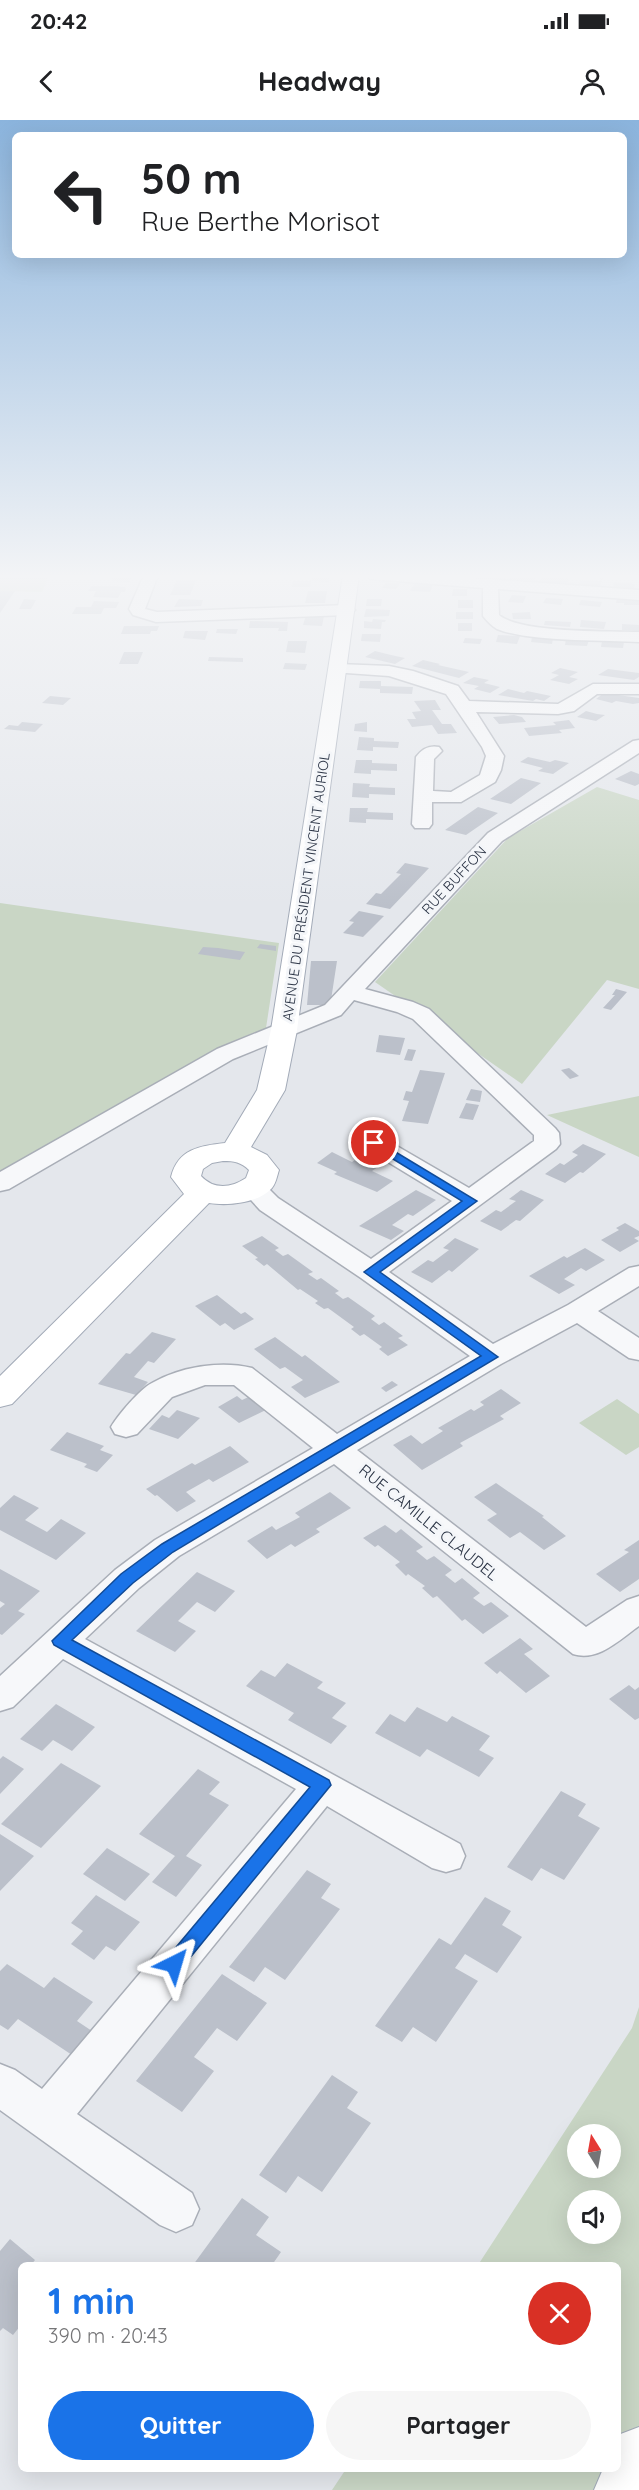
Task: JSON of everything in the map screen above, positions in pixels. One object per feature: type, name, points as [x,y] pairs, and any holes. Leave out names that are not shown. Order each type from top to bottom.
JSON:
[{"type":"main road","name":"AVENUE DU PRÉSIDENT VINCENT AURIOL","points":[[234,1152],[271,1090],[285,1030],[336,686]]},
{"type":"main road","points":[[234,1152],[254,1158],[264,1170],[260,1183],[253,1188],[234,1195],[203,1192],[189,1183],[186,1177],[189,1165],[203,1156],[234,1152]]},
{"type":"main road","points":[[0,1396],[163,1235],[203,1192]]},
{"type":"main road","points":[[624,2490],[639,2456]]},
{"type":"street","points":[[424,796],[454,798],[488,778],[495,756],[452,690],[439,686]]},
{"type":"street","points":[[464,706],[558,709],[568,706],[593,688],[639,689]]},
{"type":"street","name":"RUE BUFFON","points":[[0,1183],[225,1054],[333,1010],[495,837],[639,745]]},
{"type":"street","points":[[422,824],[425,757],[433,751]]},
{"type":"street","points":[[349,993],[405,1007],[422,1014],[526,1112],[546,1133],[547,1144],[371,1272]]},
{"type":"street","points":[[374,1143],[471,1201]]},
{"type":"street","points":[[253,1188],[268,1204],[371,1272],[491,1357]]},
{"type":"street","points":[[0,1697],[127,1579],[167,1548],[491,1357],[578,1311],[639,1274]]},
{"type":"street","points":[[578,1311],[639,1352]]},
{"type":"street","name":"RUE CAMILLE CLAUDEL","points":[[126,1426],[161,1389],[202,1375],[241,1375],[585,1645],[639,1609]]},
{"type":"street","points":[[60,1641],[446,1856]]},
{"type":"street","points":[[46,2118],[322,1785]]},
{"type":"street","points":[[0,2084],[176,2209]]},
{"type":"green space","points":[[597,787],[639,800],[639,989],[607,980],[522,1084],[375,982],[508,838]]},
{"type":"green space","points":[[0,903],[279,943],[266,1028],[214,1052],[0,1174]]},
{"type":"green space","points":[[639,1096],[639,1157],[547,1115]]},
{"type":"green space","points":[[617,1399],[639,1414],[639,1447],[626,1455],[579,1423]]},
{"type":"green space","points":[[639,2007],[639,2490],[332,2490],[344,2472],[621,2472],[621,2262],[480,2262],[567,2128],[567,2178],[621,2178],[621,2124],[570,2124],[632,2028]]},
{"type":"building","points":[[359,686],[413,687],[412,694],[380,693],[380,689],[359,688]]},
{"type":"building","points":[[477,686],[500,687],[490,693],[474,689],[479,686]]},
{"type":"building","points":[[508,689],[551,696],[544,701],[536,699],[533,701],[498,695]]},
{"type":"building","points":[[604,693],[639,698],[639,703],[616,701],[612,703],[596,699]]},
{"type":"building","points":[[50,696],[71,698],[63,705],[42,703]]},
{"type":"building","points":[[435,700],[441,710],[432,710],[442,724],[451,724],[457,733],[438,734],[432,725],[412,727],[407,719],[416,719],[412,712],[421,711],[414,701]]},
{"type":"building","points":[[586,711],[605,715],[596,721],[577,717]]},
{"type":"building","points":[[514,715],[522,717],[526,722],[499,724],[493,717]]},
{"type":"building","points":[[569,720],[575,728],[559,730],[562,733],[529,736],[524,728],[556,725],[553,722]]},
{"type":"building","points":[[22,722],[43,724],[35,732],[4,729],[9,725],[18,726]]},
{"type":"building","points":[[367,722],[367,732],[354,731],[355,724]]},
{"type":"building","points":[[359,737],[374,738],[374,741],[399,742],[398,748],[373,747],[373,751],[357,750]]},
{"type":"building","points":[[528,757],[569,763],[553,774],[538,771],[543,768],[520,762]]},
{"type":"building","points":[[356,760],[397,764],[397,771],[371,770],[371,774],[354,773]]},
{"type":"building","points":[[631,771],[639,774],[639,784],[635,786],[615,779]]},
{"type":"building","points":[[521,778],[541,783],[511,804],[490,799]]},
{"type":"building","points":[[353,783],[370,784],[369,787],[395,788],[395,795],[369,794],[369,798],[352,797]]},
{"type":"building","points":[[478,807],[498,813],[466,835],[445,830]]},
{"type":"building","points":[[350,808],[368,808],[367,812],[393,813],[393,820],[366,819],[366,823],[349,822]]},
{"type":"building","points":[[405,863],[429,868],[390,909],[366,904],[376,893],[381,894],[401,874],[396,873]]},
{"type":"building","points":[[359,911],[384,916],[363,937],[343,933],[354,922],[349,921]]},
{"type":"building","points":[[260,944],[276,946],[276,951],[257,948]]},
{"type":"building","points":[[203,947],[245,952],[240,960],[198,954]]},
{"type":"building","points":[[311,961],[337,961],[331,1000],[325,1005],[307,1005]]},
{"type":"building","points":[[616,989],[627,992],[611,1010],[603,1008],[615,995],[612,995]]},
{"type":"building","points":[[379,1035],[405,1038],[400,1055],[376,1052]]},
{"type":"building","points":[[408,1049],[416,1050],[412,1061],[404,1060]]},
{"type":"building","points":[[569,1068],[579,1076],[570,1079],[561,1070]]},
{"type":"building","points":[[420,1070],[445,1073],[428,1124],[402,1121],[409,1101],[403,1100],[406,1091],[412,1092]]},
{"type":"building","points":[[471,1089],[482,1091],[480,1102],[466,1100]]},
{"type":"building","points":[[466,1103],[479,1105],[473,1120],[459,1118]]},
{"type":"building","points":[[583,1144],[606,1154],[583,1173],[580,1172],[565,1183],[545,1174],[560,1163],[564,1165],[578,1155],[572,1152]]},
{"type":"building","points":[[332,1152],[352,1162],[358,1158],[378,1167],[372,1171],[393,1181],[377,1192],[334,1174],[337,1172],[317,1163]]},
{"type":"building","points":[[416,1190],[436,1200],[413,1216],[408,1214],[392,1225],[404,1231],[391,1240],[359,1226]]},
{"type":"building","points":[[521,1190],[544,1200],[520,1221],[516,1220],[501,1231],[480,1221],[496,1210],[501,1212],[516,1201],[509,1199]]},
{"type":"building","points":[[625,1223],[639,1231],[639,1236],[634,1238],[639,1241],[620,1252],[601,1240],[619,1230],[616,1228]]},
{"type":"building","points":[[262,1236],[279,1248],[275,1250],[283,1256],[288,1254],[313,1272],[308,1274],[317,1280],[321,1278],[339,1291],[335,1293],[343,1299],[348,1297],[375,1316],[371,1319],[379,1325],[384,1322],[403,1336],[398,1338],[408,1345],[388,1356],[379,1349],[382,1347],[364,1334],[360,1336],[351,1329],[354,1327],[328,1308],[324,1309],[315,1303],[318,1301],[300,1289],[298,1290],[267,1264],[264,1266],[255,1259],[258,1258],[242,1246]]},
{"type":"building","points":[[455,1238],[479,1249],[452,1272],[449,1270],[432,1283],[411,1272],[428,1260],[433,1262],[449,1250],[443,1248]]},
{"type":"building","points":[[585,1248],[605,1260],[586,1271],[581,1268],[564,1279],[575,1285],[559,1294],[529,1276],[564,1256],[567,1258]]},
{"type":"building","points":[[217,1295],[241,1314],[245,1312],[254,1319],[234,1330],[225,1323],[220,1326],[195,1306]]},
{"type":"building","points":[[152,1332],[176,1339],[154,1363],[148,1361],[134,1377],[148,1382],[136,1395],[98,1384],[126,1353],[130,1354]]},
{"type":"building","points":[[275,1337],[302,1357],[305,1355],[340,1382],[305,1398],[291,1387],[303,1380],[285,1367],[280,1369],[254,1349]]},
{"type":"building","points":[[392,1381],[398,1385],[386,1392],[381,1388]]},
{"type":"building","points":[[501,1389],[521,1403],[500,1416],[504,1419],[460,1443],[463,1446],[422,1470],[393,1445],[411,1435],[422,1444],[443,1431],[438,1428],[471,1409],[474,1411],[484,1405],[480,1402]]},
{"type":"building","points":[[253,1395],[270,1408],[239,1423],[218,1407],[237,1396],[242,1400]]},
{"type":"building","points":[[177,1410],[200,1418],[178,1439],[149,1429],[162,1415],[169,1418]]},
{"type":"building","points":[[67,1432],[104,1446],[100,1450],[113,1455],[97,1472],[84,1467],[87,1464],[50,1450]]},
{"type":"building","points":[[230,1446],[249,1462],[213,1482],[209,1479],[186,1492],[196,1501],[177,1512],[146,1489],[192,1463],[195,1465]]},
{"type":"building","points":[[496,1483],[544,1516],[542,1517],[566,1536],[544,1550],[520,1532],[510,1538],[487,1520],[497,1514],[474,1497]]},
{"type":"building","points":[[330,1492],[351,1508],[316,1529],[320,1532],[295,1547],[291,1544],[267,1559],[247,1541],[272,1526],[276,1530],[300,1517],[295,1513]]},
{"type":"building","points":[[14,1495],[39,1508],[25,1520],[47,1532],[61,1519],[86,1533],[56,1560],[0,1530],[0,1508]]},
{"type":"building","points":[[385,1525],[396,1533],[401,1529],[423,1547],[416,1551],[427,1560],[434,1556],[452,1570],[445,1575],[455,1583],[462,1578],[480,1593],[473,1598],[484,1606],[491,1602],[509,1616],[483,1634],[465,1619],[462,1621],[437,1596],[433,1598],[422,1588],[425,1586],[408,1574],[406,1576],[395,1565],[400,1562],[378,1545],[375,1547],[363,1538]]},
{"type":"building","points":[[639,1540],[639,1579],[620,1592],[596,1574],[629,1552],[624,1550]]},
{"type":"building","points":[[0,1569],[40,1591],[18,1611],[25,1614],[2,1635],[0,1634],[0,1608],[5,1604],[0,1601]]},
{"type":"building","points":[[197,1572],[235,1591],[215,1612],[197,1602],[178,1621],[196,1631],[175,1652],[136,1631]]},
{"type":"building","points":[[520,1638],[533,1649],[524,1654],[550,1676],[526,1693],[500,1671],[497,1674],[484,1663]]},
{"type":"building","points":[[287,1663],[323,1682],[317,1688],[346,1703],[332,1718],[347,1726],[331,1744],[288,1720],[294,1713],[246,1686],[261,1670],[275,1677]]},
{"type":"building","points":[[629,1685],[635,1690],[639,1687],[639,1718],[635,1720],[609,1699]]},
{"type":"building","points":[[56,1704],[95,1727],[72,1751],[53,1740],[42,1751],[20,1739]]},
{"type":"building","points":[[417,1707],[447,1722],[452,1716],[490,1736],[479,1750],[494,1758],[479,1777],[427,1749],[420,1757],[375,1733],[390,1714],[405,1722]]},
{"type":"building","points":[[3,1756],[24,1769],[0,1794],[0,1759]]},
{"type":"building","points":[[61,1763],[101,1786],[41,1848],[1,1824]]},
{"type":"building","points":[[198,1769],[220,1782],[209,1794],[229,1805],[186,1856],[202,1865],[176,1897],[152,1882],[175,1856],[139,1834]]},
{"type":"building","points":[[561,1791],[586,1804],[578,1816],[600,1828],[564,1880],[541,1868],[532,1881],[507,1867]]},
{"type":"building","points":[[0,1834],[34,1856],[0,1891]]},
{"type":"building","points":[[107,1848],[150,1874],[125,1901],[83,1874]]},
{"type":"building","points":[[307,1870],[331,1884],[321,1898],[340,1909],[285,1980],[265,1967],[254,1982],[229,1967]]},
{"type":"building","points":[[96,1895],[140,1922],[115,1951],[106,1946],[94,1960],[71,1944],[83,1931],[71,1923]]},
{"type":"building","points":[[485,1897],[511,1911],[502,1925],[522,1937],[497,1973],[465,1954],[455,1968],[478,1981],[436,2042],[413,2027],[402,2042],[375,2026],[439,1938],[451,1945]]},
{"type":"building","points":[[7,1964],[44,1988],[54,1977],[93,2002],[77,2021],[92,2031],[72,2055],[18,2019],[8,2030],[0,2025],[0,1971]]},
{"type":"building","points":[[222,1974],[267,2003],[237,2041],[217,2028],[194,2057],[214,2071],[182,2112],[136,2081]]},
{"type":"building","points":[[332,2075],[358,2092],[347,2108],[371,2123],[322,2192],[298,2176],[286,2193],[259,2175]]},
{"type":"building","points":[[242,2198],[269,2217],[256,2235],[281,2252],[274,2262],[195,2262]]},
{"type":"building","points":[[10,2239],[35,2260],[18,2262],[18,2329],[13,2335],[3,2328],[0,2331],[0,2251]]},
{"type":"route","points":[[174,1964],[322,1785],[60,1641],[127,1579],[167,1548],[491,1357],[371,1272],[471,1201],[374,1143]]}]
